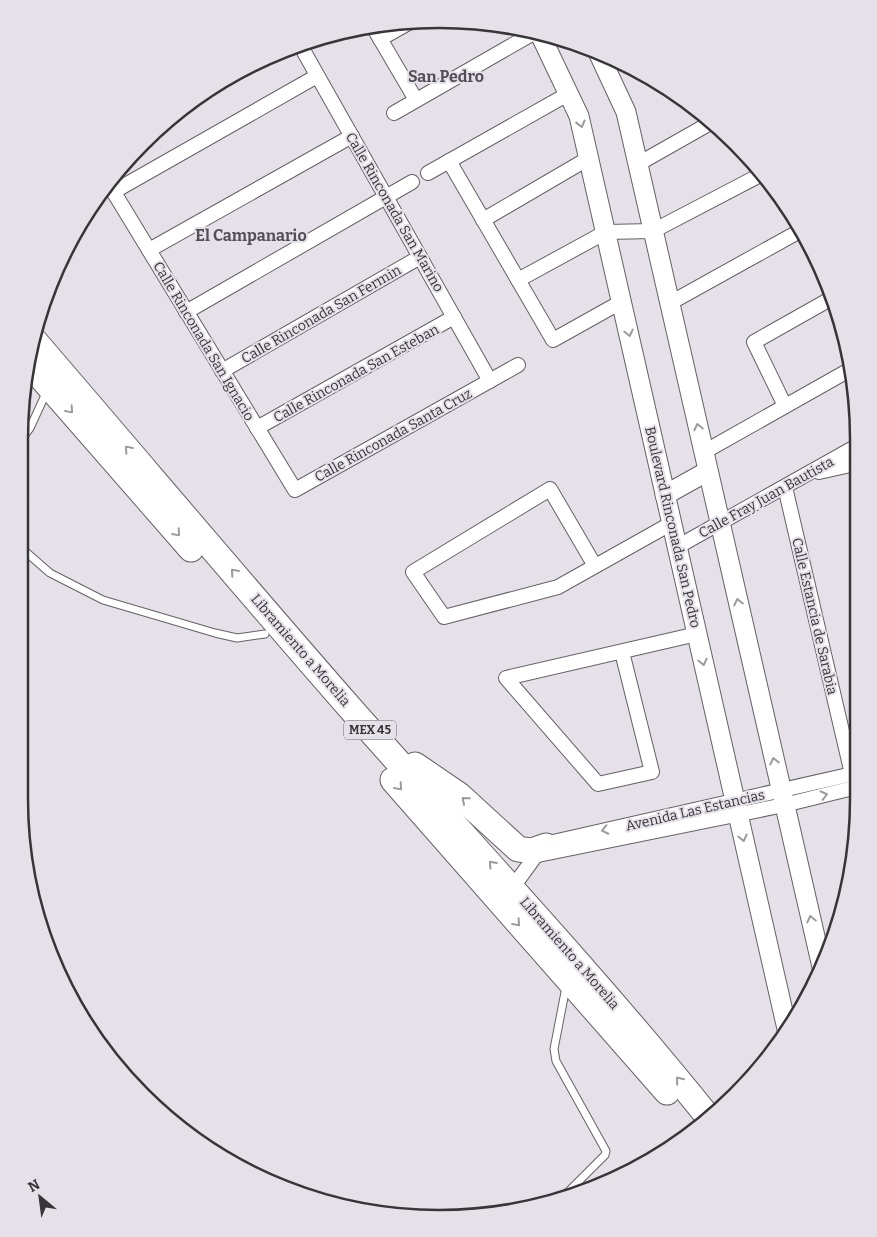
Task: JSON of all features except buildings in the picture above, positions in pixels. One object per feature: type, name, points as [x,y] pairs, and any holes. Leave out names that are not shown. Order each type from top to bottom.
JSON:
[{"type":"highway","name":"Libramiento a Morelia","points":[[38,345],[382,743],[512,887],[654,1050],[704,1112]]},
{"type":"highway","name":"Libramiento a Morelia","points":[[33,368],[568,978],[691,1123]]},
{"type":"highway","points":[[382,743],[459,795],[518,849],[541,851]]},
{"type":"street","points":[[380,39],[396,30]]},
{"type":"street","points":[[376,32],[416,100]]},
{"type":"street","points":[[394,113],[528,37]]},
{"type":"street","name":"Boulevard Rinconada San Pedro","points":[[543,41],[579,116],[736,808],[786,1017]]},
{"type":"street","name":"Calle Rinconada San Marino","points":[[303,50],[490,381]]},
{"type":"street","points":[[603,62],[626,112],[819,954]]},
{"type":"street","points":[[114,186],[317,76]]},
{"type":"street","points":[[428,173],[568,94]]},
{"type":"street","points":[[638,164],[705,126]]},
{"type":"street","points":[[149,250],[352,136]]},
{"type":"street","points":[[483,220],[589,158]]},
{"type":"street","points":[[449,161],[553,340],[621,302]]},
{"type":"street","points":[[518,280],[606,232],[653,231],[756,177]]},
{"type":"street","points":[[186,312],[412,182]]},
{"type":"street","name":"Calle Rinconada San Ignacio","points":[[112,188],[295,490]]},
{"type":"street","points":[[670,303],[795,234]]},
{"type":"street","name":"Calle Rinconada San Fermin","points":[[222,371],[420,257]]},
{"type":"street","points":[[785,406],[754,342],[826,301]]},
{"type":"street","name":"Calle Rinconada San Esteban","points":[[257,428],[454,317]]},
{"type":"street","name":"Calle Rinconada Santa Cruz","points":[[295,490],[518,365]]},
{"type":"street","points":[[704,452],[844,373]]},
{"type":"street","name":"Calle Fray Juan Bautista","points":[[677,547],[850,450]]},
{"type":"street","points":[[804,476],[850,468]]},
{"type":"street","points":[[665,495],[708,471]]},
{"type":"street","name":"Calle Estancia de Sarabia","points":[[785,487],[850,759]]},
{"type":"street","points":[[595,566],[550,489],[413,572],[444,617],[558,587],[672,523]]},
{"type":"street","points":[[622,652],[652,772],[598,784],[506,678],[697,634]]},
{"type":"street","name":"Avenida Las Estancias","points":[[541,851],[553,842],[850,785]]},
{"type":"street","points":[[512,887],[541,851]]},
{"type":"lane","points":[[28,431],[49,386]]},
{"type":"lane","points":[[28,554],[50,573],[103,600],[237,638],[265,634]]},
{"type":"lane","points":[[568,978],[554,1049],[556,1061],[606,1151],[605,1155],[574,1187]]},
{"type":"district","name":"San Pedro","points":[[446,76]]},
{"type":"district","name":"El Campanario","points":[[251,235]]}]
